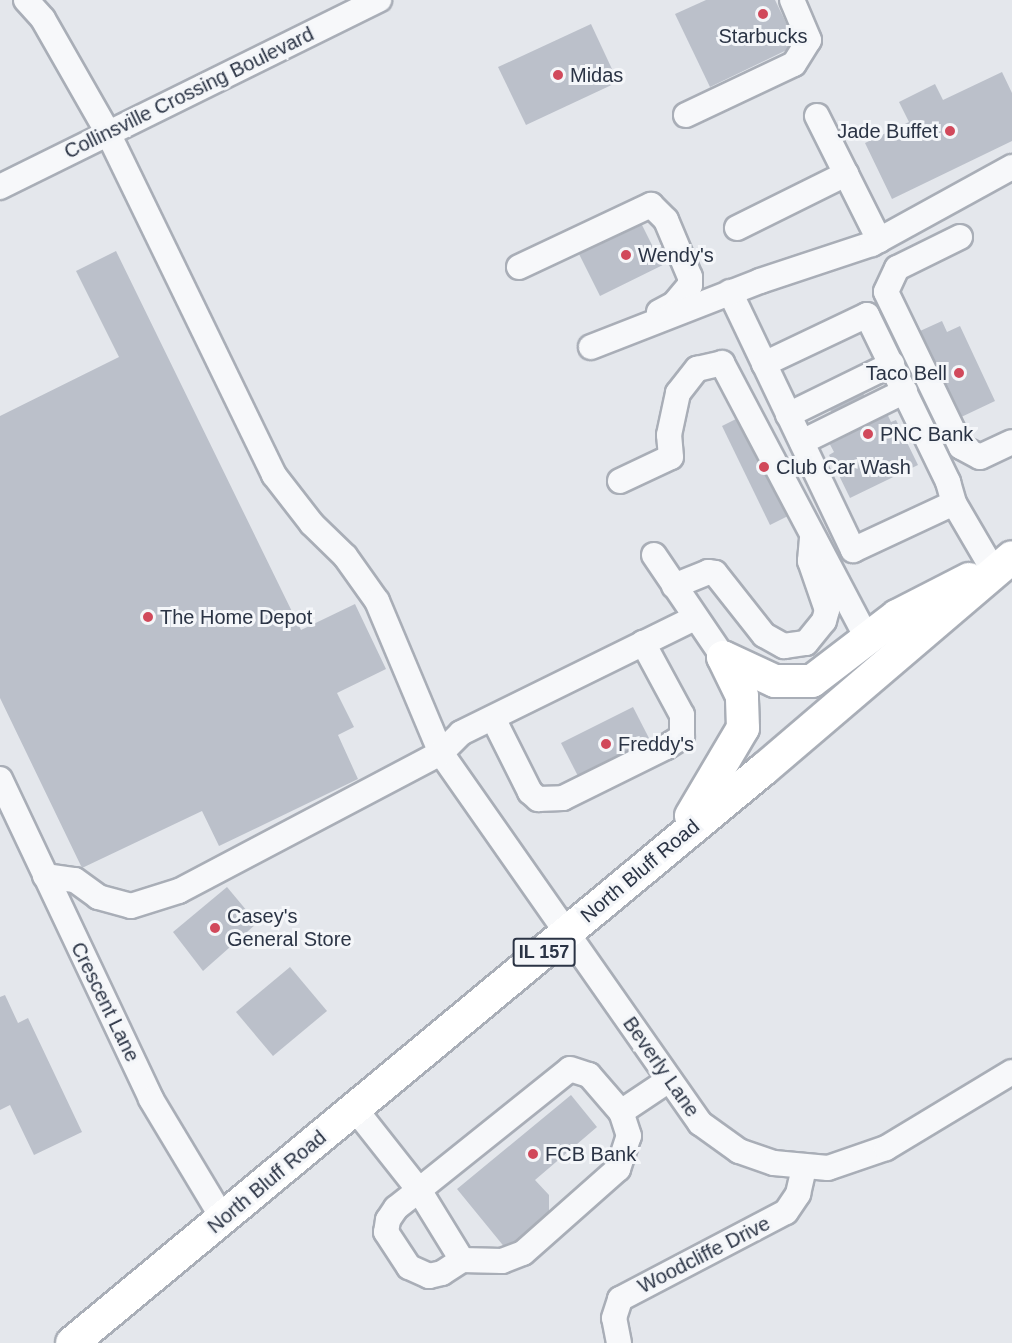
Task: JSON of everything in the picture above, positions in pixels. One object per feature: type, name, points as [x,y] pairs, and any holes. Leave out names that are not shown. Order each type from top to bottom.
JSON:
[{"type":"main road","points":[[723,657],[759,675],[792,684],[826,674],[897,615],[1004,562]]},
{"type":"main road","name":"North Bluff Road","points":[[72,1343],[566,933],[1004,562]]},
{"type":"main road","points":[[673,843],[729,758],[743,728],[745,716],[739,687],[723,657]]},
{"type":"street","name":"Beverly Lane","points":[[26,0],[43,19],[108,133],[274,475],[312,524],[345,556],[377,601],[441,753],[700,1123],[739,1152],[804,1168],[838,1166],[886,1148],[1012,1072]]},
{"type":"street","name":"Collinsville Crossing Boulevard","points":[[0,187],[379,0]]},
{"type":"street","points":[[686,115],[794,64],[809,40],[792,0]]},
{"type":"street","points":[[818,116],[879,240]]},
{"type":"street","points":[[591,347],[730,292],[879,240],[1012,167]]},
{"type":"street","points":[[737,228],[846,174]]},
{"type":"street","points":[[519,267],[640,207],[651,205],[659,209],[689,267],[690,285],[674,304],[624,334]]},
{"type":"street","points":[[960,237],[897,268],[886,292],[961,447],[980,457],[1012,442]]},
{"type":"street","points":[[730,292],[853,550],[954,503]]},
{"type":"street","points":[[764,364],[867,315],[954,503],[1004,562]]},
{"type":"street","points":[[620,481],[671,457],[669,435],[678,393],[687,378],[710,365],[722,363],[728,368],[868,640]]},
{"type":"street","points":[[795,428],[898,378]]},
{"type":"street","points":[[674,586],[708,572],[715,573],[764,635],[784,646],[806,644],[824,621],[827,610],[810,561],[813,533]]},
{"type":"street","points":[[654,555],[723,657]]},
{"type":"street","points":[[45,876],[75,880],[98,897],[131,906],[180,891],[441,753],[461,733],[695,618]]},
{"type":"street","points":[[493,718],[530,792],[538,799],[563,798],[657,752],[678,741],[684,727],[678,705],[643,643]]},
{"type":"street","name":"Crescent Lane","points":[[0,779],[151,1099],[223,1219]]},
{"type":"street","points":[[570,1069],[589,1075],[621,1112],[629,1136],[618,1169],[523,1253],[502,1261],[462,1260],[442,1273],[429,1276],[416,1273],[386,1232],[396,1208],[570,1069]]},
{"type":"street","points":[[621,1112],[669,1080]]},
{"type":"street","points":[[354,1109],[419,1190],[462,1260]]},
{"type":"street","name":"Woodcliffe Drive","points":[[619,1343],[614,1318],[620,1299],[786,1212],[798,1194],[804,1168]]},
{"type":"building","points":[[706,0],[775,0],[797,45],[710,87],[675,14]]},
{"type":"building","name":"Midas","points":[[591,24],[618,82],[526,125],[498,67]]},
{"type":"building","name":"Jade Buffet","points":[[1002,72],[1012,93],[1012,141],[892,199],[865,143],[909,122],[899,102],[935,84],[943,100]]},
{"type":"building","name":"Wendy's","points":[[638,217],[655,251],[666,245],[673,260],[600,296],[576,248]]},
{"type":"building","name":"The Home Depot","points":[[116,251],[301,630],[355,604],[386,669],[337,693],[354,727],[338,735],[358,779],[219,846],[202,811],[82,868],[0,698],[0,416],[119,357],[76,271]]},
{"type":"building","name":"Taco Bell","points":[[942,321],[947,332],[960,326],[995,401],[957,419],[920,331]]},
{"type":"building","name":"PNC Bank","points":[[854,375],[872,411],[883,405],[891,422],[896,420],[918,465],[850,498],[829,455],[834,452],[826,437],[840,430],[821,391]]},
{"type":"building","name":"Club Car Wash","points":[[738,418],[806,507],[770,525],[722,426]]},
{"type":"building","name":"Freddy's","points":[[633,707],[652,744],[580,780],[561,743]]},
{"type":"building","name":"Casey's General Store","points":[[227,887],[257,923],[203,971],[173,932]]},
{"type":"building","name":"Casey's General Store","points":[[290,967],[327,1011],[273,1056],[236,1012]]},
{"type":"building","points":[[5,995],[18,1023],[28,1018],[82,1132],[34,1155],[10,1105],[0,1110],[0,997]]},
{"type":"building","name":"FCB Bank","points":[[571,1095],[597,1127],[535,1180],[549,1195],[549,1212],[506,1249],[457,1189]]},
{"type":"place","name":"Starbucks","points":[[763,14]]},
{"type":"place","name":"Midas","points":[[558,75]]},
{"type":"place","name":"Jade Buffet","points":[[950,131]]},
{"type":"place","name":"Wendy's","points":[[626,255]]},
{"type":"place","name":"Taco Bell","points":[[959,373]]},
{"type":"place","name":"PNC Bank","points":[[868,434]]},
{"type":"place","name":"Club Car Wash","points":[[764,467]]},
{"type":"place","name":"The Home Depot","points":[[148,617]]},
{"type":"place","name":"Freddy's","points":[[606,744]]},
{"type":"place","name":"Casey's General Store","points":[[215,928]]},
{"type":"place","name":"FCB Bank","points":[[533,1154]]}]
